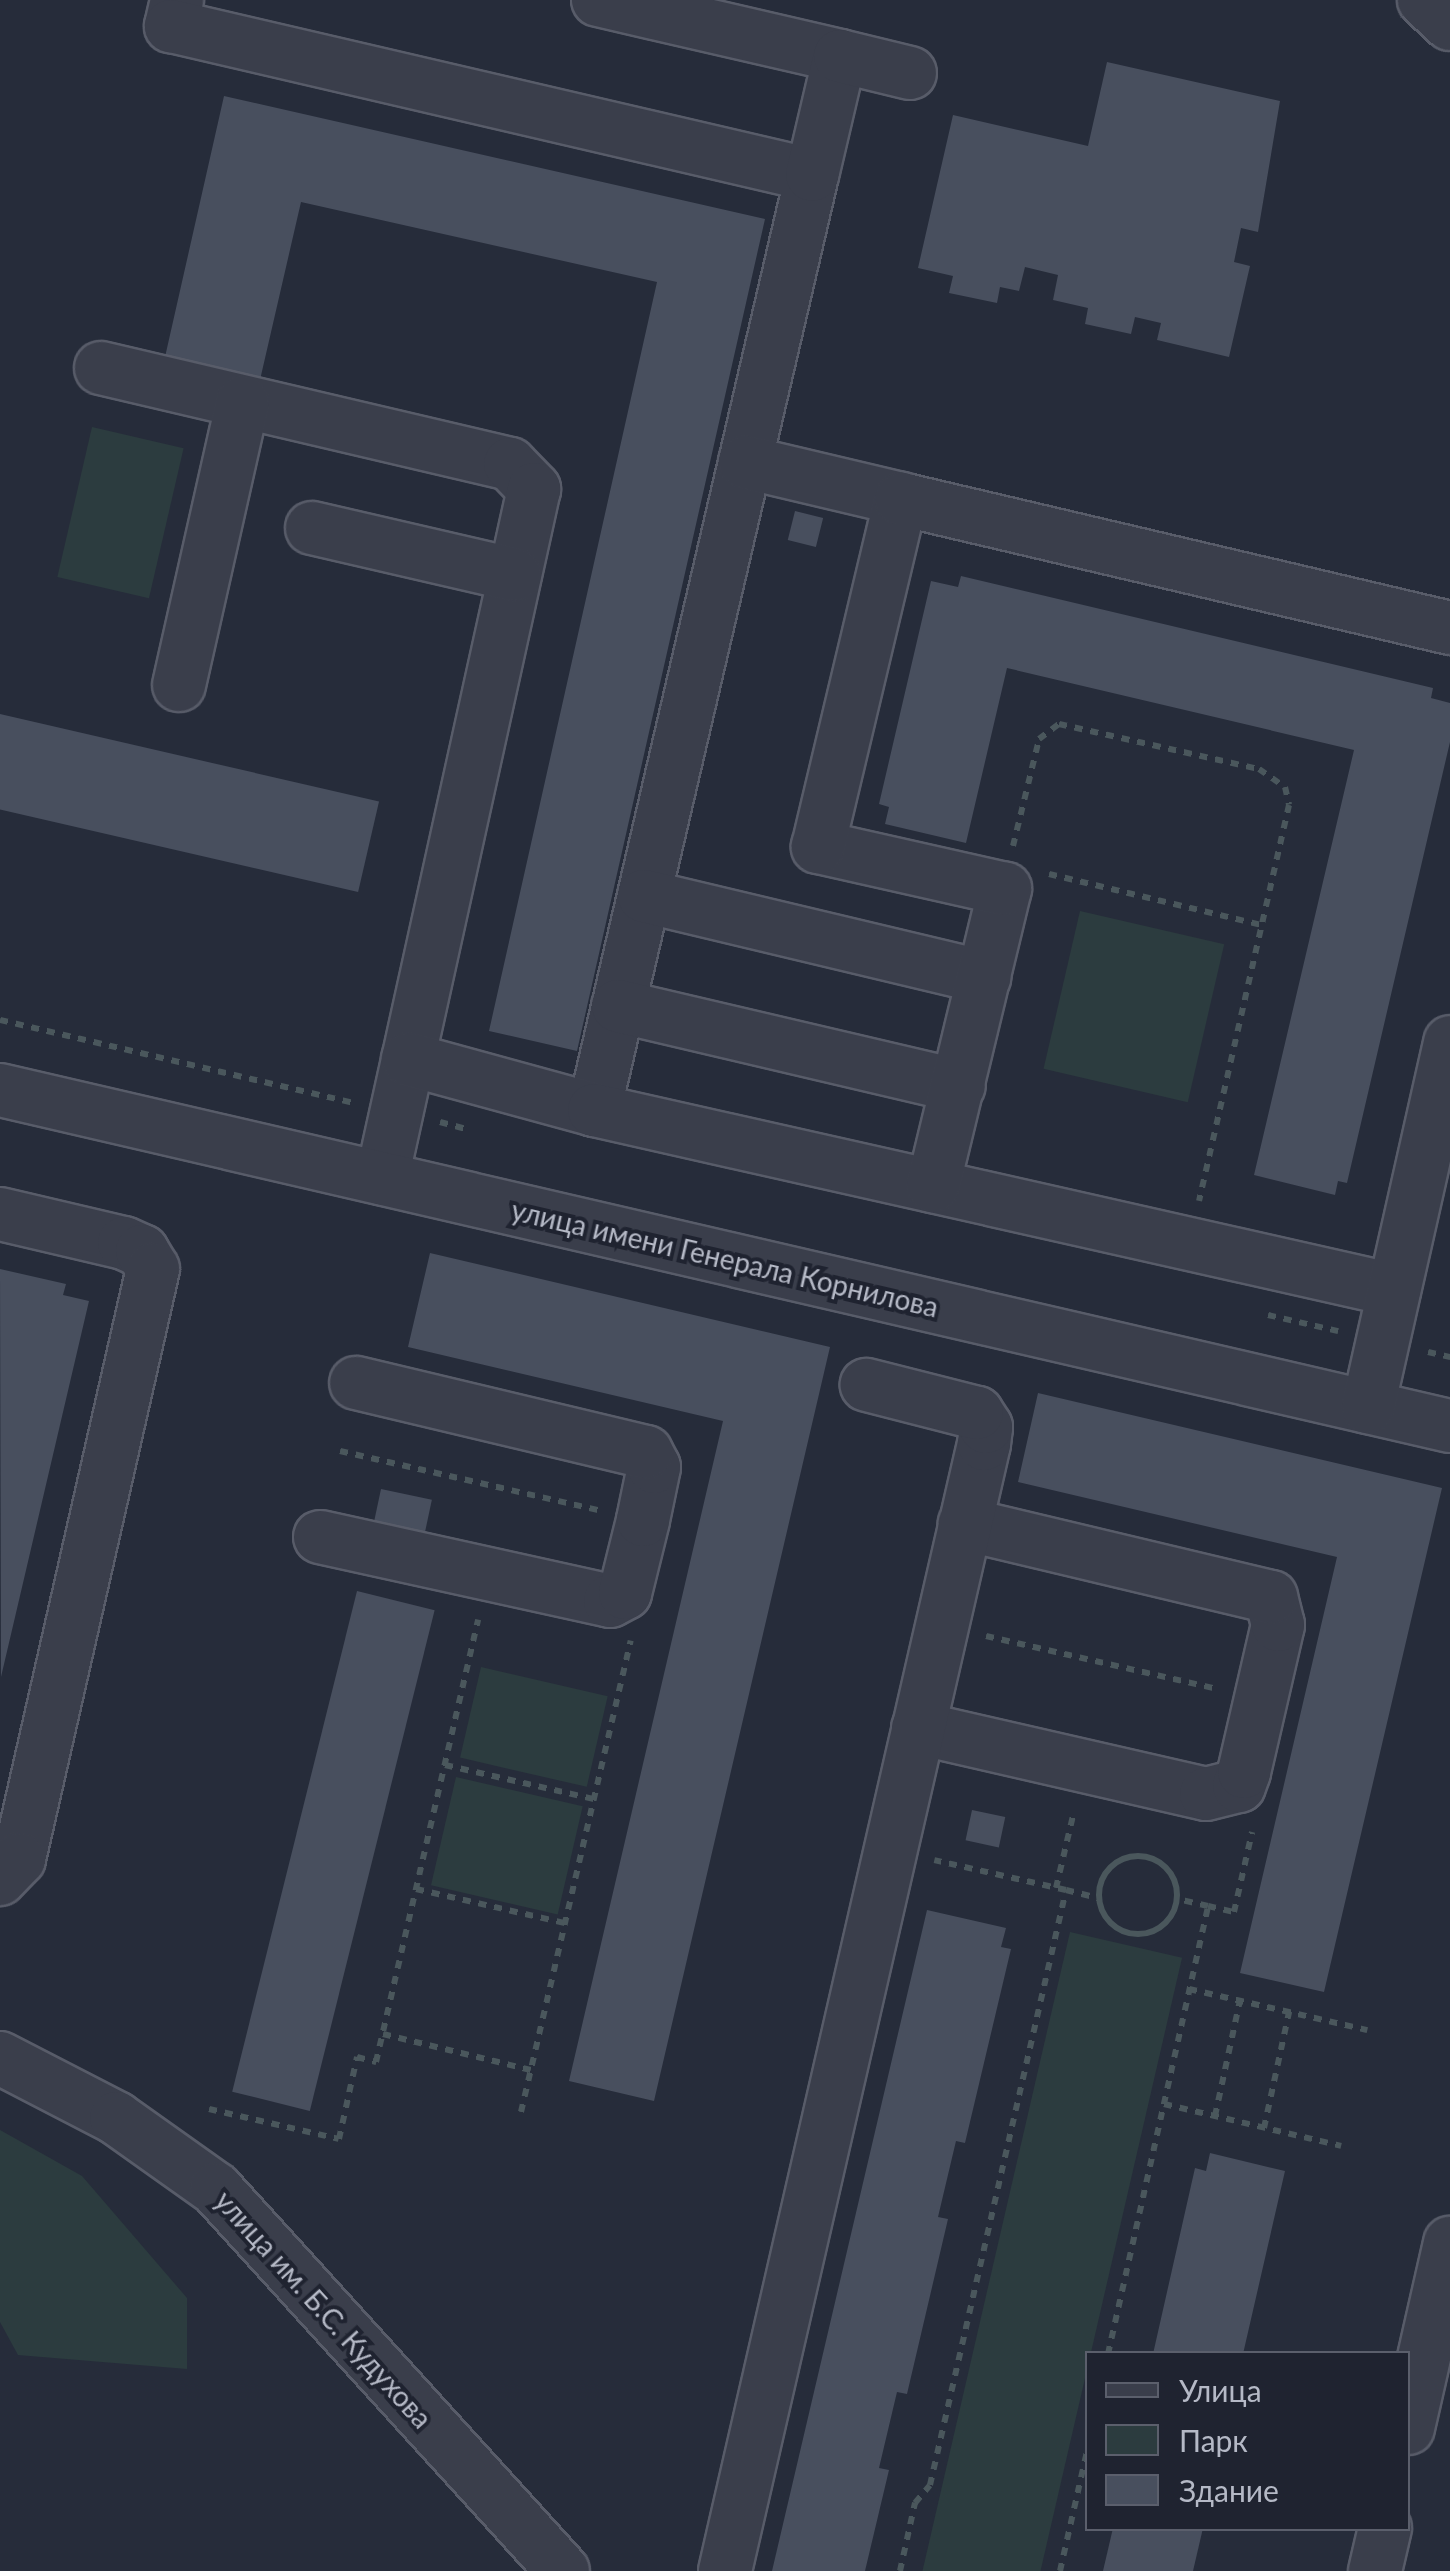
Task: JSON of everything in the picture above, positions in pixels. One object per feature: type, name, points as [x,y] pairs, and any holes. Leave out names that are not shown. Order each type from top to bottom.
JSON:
[{"type":"street","points":[[177,0],[171,26],[812,175]]},
{"type":"street","points":[[598,0],[910,73]]},
{"type":"street","points":[[1424,0],[1450,24]]},
{"type":"street","points":[[594,1110],[840,56]]},
{"type":"street","points":[[101,368],[510,464],[534,489],[382,1178]]},
{"type":"street","points":[[179,685],[243,402]]},
{"type":"street","points":[[745,462],[1450,628]]},
{"type":"street","points":[[901,499],[818,847],[1005,889],[933,1186]]},
{"type":"street","points":[[312,528],[515,575]]},
{"type":"street","points":[[644,896],[984,977]]},
{"type":"street","points":[[618,1006],[959,1086]]},
{"type":"street","points":[[1368,1407],[1450,1042]]},
{"type":"street","points":[[408,1059],[594,1110],[1394,1290]]},
{"type":"street","name":"улица имени Генерала Корнилова","points":[[0,1090],[1450,1426]]},
{"type":"street","points":[[0,1214],[124,1243],[142,1251],[153,1269],[18,1859],[0,1879]]},
{"type":"street","points":[[320,1537],[610,1601],[625,1593],[643,1520],[654,1467],[646,1452],[356,1383]]},
{"type":"street","points":[[724,2571],[984,1444],[986,1427],[978,1413],[868,1385]]},
{"type":"street","points":[[918,1728],[1224,1794],[1238,1786],[1244,1772],[1261,1699],[1278,1625],[1271,1597],[965,1524]]},
{"type":"street","name":"улица им. Б.С. Кудухова","points":[[0,2058],[116,2118],[216,2189],[562,2571]]},
{"type":"street","points":[[1410,2419],[1450,2243]]},
{"type":"street","points":[[1375,2571],[1384,2531]]},
{"type":"path","points":[[1009,864],[1039,739],[1059,724],[1241,764],[1276,777],[1289,805],[1198,1208]]},
{"type":"path","points":[[1028,869],[1262,925]]},
{"type":"path","points":[[340,1451],[643,1520]]},
{"type":"path","points":[[209,2109],[339,2139],[357,2057],[376,2062],[488,1574]]},
{"type":"path","points":[[521,2112],[635,1626],[625,1593]]},
{"type":"path","points":[[942,1626],[1261,1699]]},
{"type":"path","points":[[444,1765],[594,1799]]},
{"type":"path","points":[[1056,1888],[1084,1766]]},
{"type":"path","points":[[1177,1899],[1234,1912],[1256,1818]]},
{"type":"path","points":[[920,1856],[1100,1898]]},
{"type":"path","points":[[1138,1856],[1171,1873],[1177,1899],[1156,1930],[1130,1933],[1108,1919],[1100,1898],[1107,1872],[1138,1856]]},
{"type":"path","points":[[416,1889],[565,1924]]},
{"type":"path","points":[[900,2571],[915,2503],[930,2485],[1066,1890]]},
{"type":"path","points":[[1109,2351],[1208,1906]]},
{"type":"path","points":[[1189,1988],[1367,2030]]},
{"type":"path","points":[[1214,2116],[1240,2000]]},
{"type":"path","points":[[1264,2128],[1289,2012]]},
{"type":"path","points":[[383,2034],[531,2070]]},
{"type":"path","points":[[1164,2104],[1340,2146]]},
{"type":"path","points":[[1060,2571],[1085,2461]]},
{"type":"green space","points":[[92,427],[184,448],[149,598],[57,577]]},
{"type":"green space","points":[[1080,911],[1224,944],[1188,1102],[1044,1069]]},
{"type":"green space","points":[[481,1667],[608,1696],[587,1787],[460,1758]]},
{"type":"green space","points":[[456,1777],[583,1806],[558,1914],[431,1885]]},
{"type":"green space","points":[[1070,1932],[1182,1958],[1091,2351],[1085,2351],[1085,2378],[1041,2571],[922,2571]]},
{"type":"green space","points":[[0,2130],[82,2176],[187,2298],[187,2369],[18,2355],[0,2322]]},
{"type":"building","points":[[1107,62],[1280,101],[1258,232],[1241,228],[1234,262],[1250,266],[1229,357],[1157,340],[1161,323],[1135,317],[1131,334],[1085,324],[1088,308],[1053,300],[1058,275],[1025,267],[1019,291],[1000,287],[997,303],[949,293],[953,276],[918,268],[953,115],[1088,146]]},
{"type":"building","points":[[224,96],[765,219],[577,1051],[489,1031],[657,282],[301,202],[260,380],[165,357]]},
{"type":"building","points":[[795,511],[823,518],[816,547],[788,540]]},
{"type":"building","points":[[961,576],[1433,688],[1431,698],[1450,703],[1450,742],[1347,1183],[1338,1181],[1335,1195],[1254,1175],[1354,750],[1007,668],[966,843],[885,824],[889,807],[879,804],[931,581],[958,587]]},
{"type":"building","points":[[0,714],[379,802],[358,892],[0,809]]},
{"type":"building","points":[[430,1253],[830,1347],[654,2101],[569,2081],[723,1421],[408,1347]]},
{"type":"building","points":[[0,1269],[66,1284],[63,1295],[89,1301],[1,1677]]},
{"type":"building","points":[[1038,1393],[1442,1488],[1324,1992],[1240,1973],[1337,1557],[1018,1482]]},
{"type":"building","points":[[381,1489],[432,1500],[425,1534],[374,1523]]},
{"type":"building","points":[[357,1591],[435,1610],[310,2111],[232,2092]]},
{"type":"building","points":[[972,1810],[1005,1817],[999,1847],[966,1840]]},
{"type":"building","points":[[927,1910],[1006,1928],[1001,1947],[1011,1949],[965,2143],[956,2141],[938,2217],[948,2219],[907,2394],[897,2392],[879,2468],[889,2470],[865,2571],[772,2571]]},
{"type":"building","points":[[1210,2153],[1285,2171],[1244,2351],[1154,2351],[1195,2168],[1206,2171]]},
{"type":"building","points":[[1112,2531],[1202,2531],[1193,2571],[1103,2571]]}]
